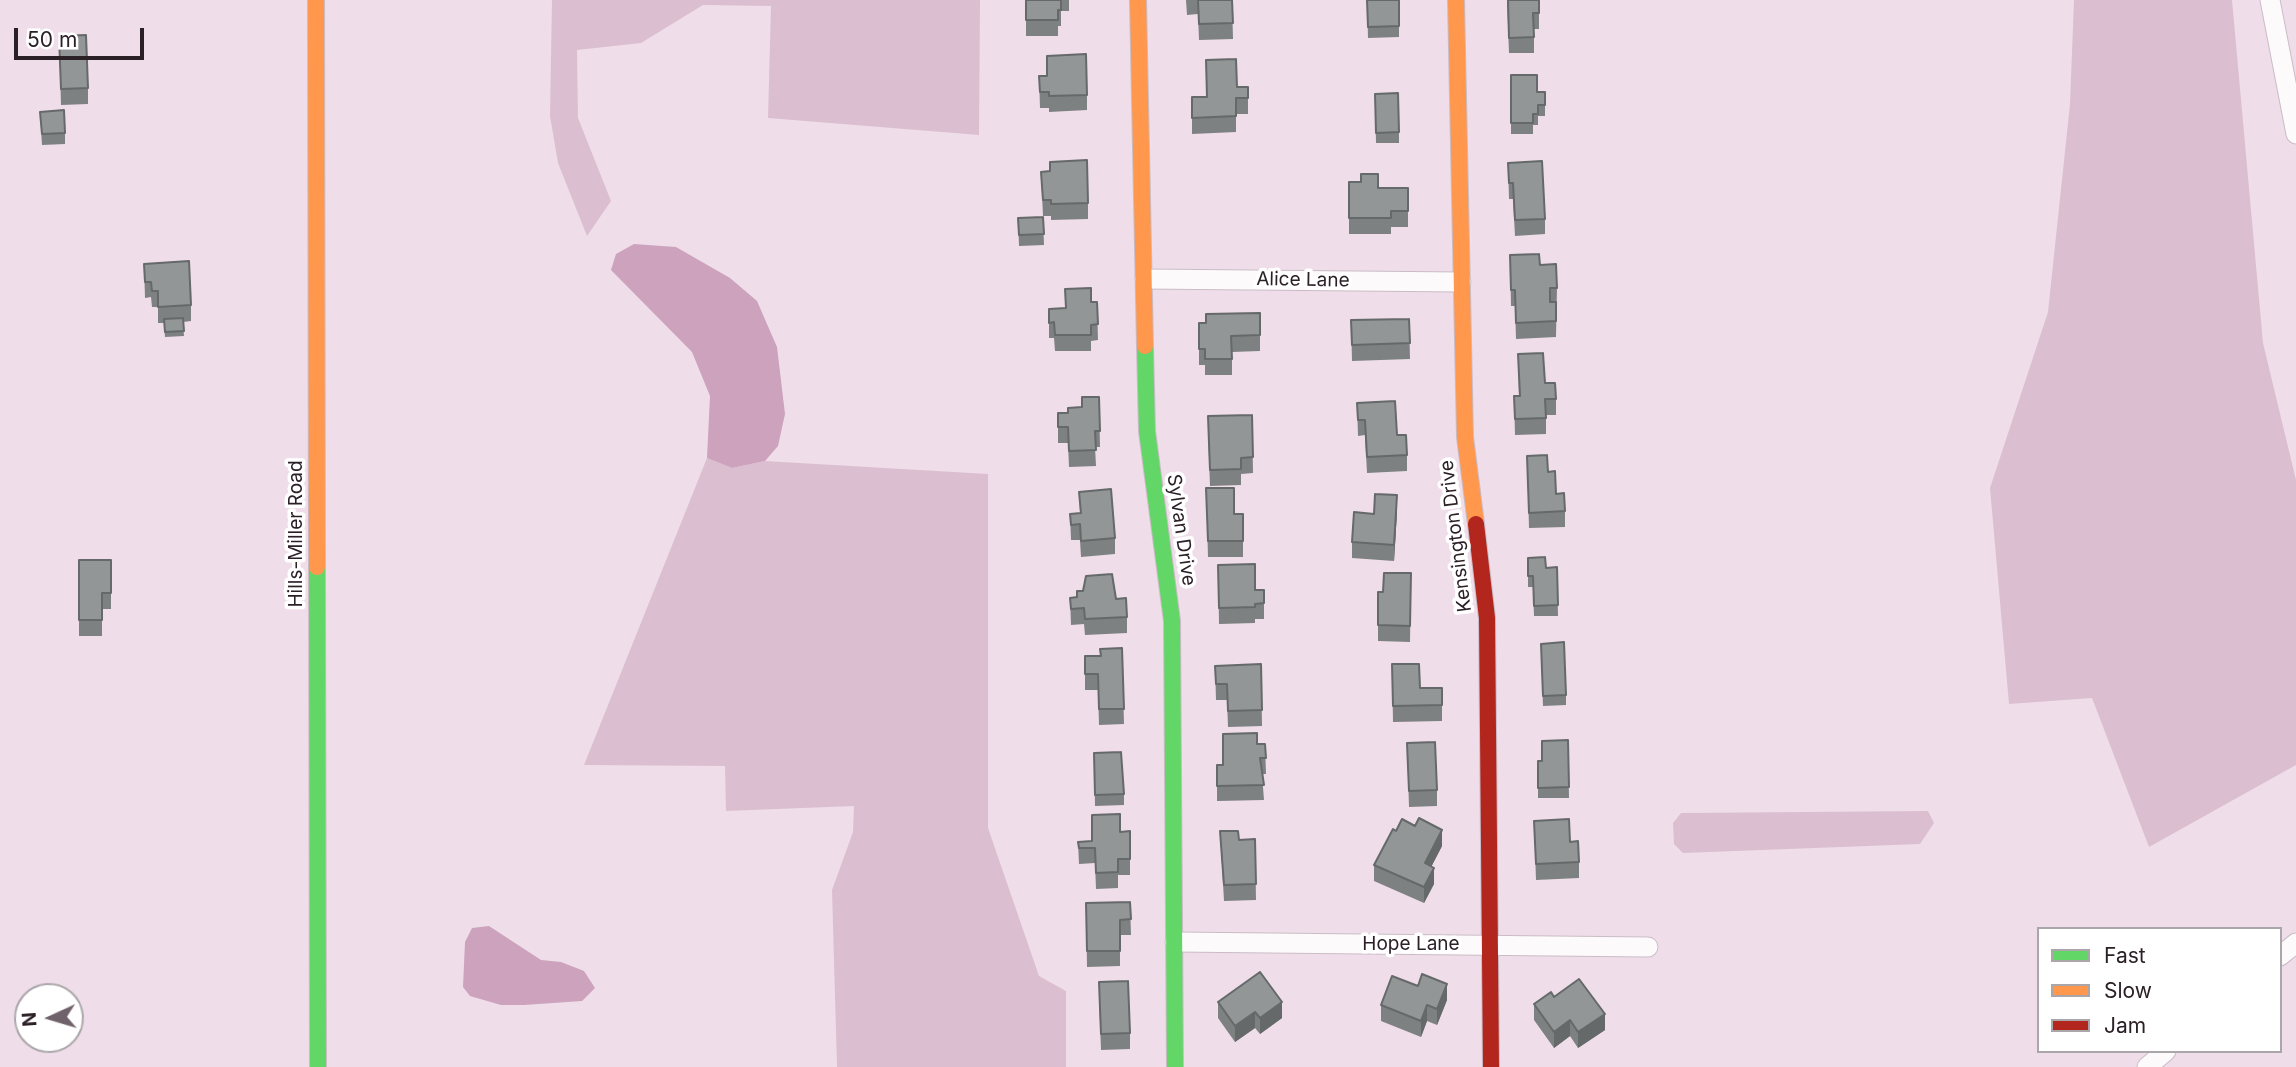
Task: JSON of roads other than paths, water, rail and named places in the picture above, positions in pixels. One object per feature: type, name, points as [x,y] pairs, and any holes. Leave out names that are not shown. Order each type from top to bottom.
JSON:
[{"type":"street","name":"Hills-Miller Road","points":[[316,0],[318,1067]]},
{"type":"street","name":"Sylvan Drive","points":[[1139,0],[1147,432],[1172,621],[1175,1067]]},
{"type":"street","name":"Kensington Drive","points":[[1455,0],[1465,437],[1487,618],[1491,1067]]},
{"type":"street","points":[[2270,0],[2286,39],[2296,134]]},
{"type":"street","name":"Alice Lane","points":[[1145,279],[1461,282]]},
{"type":"street","name":"Hope Lane","points":[[1175,943],[1648,947]]},
{"type":"street","points":[[2282,954],[2296,943]]},
{"type":"street","points":[[2147,1067],[2164,1053]]}]
